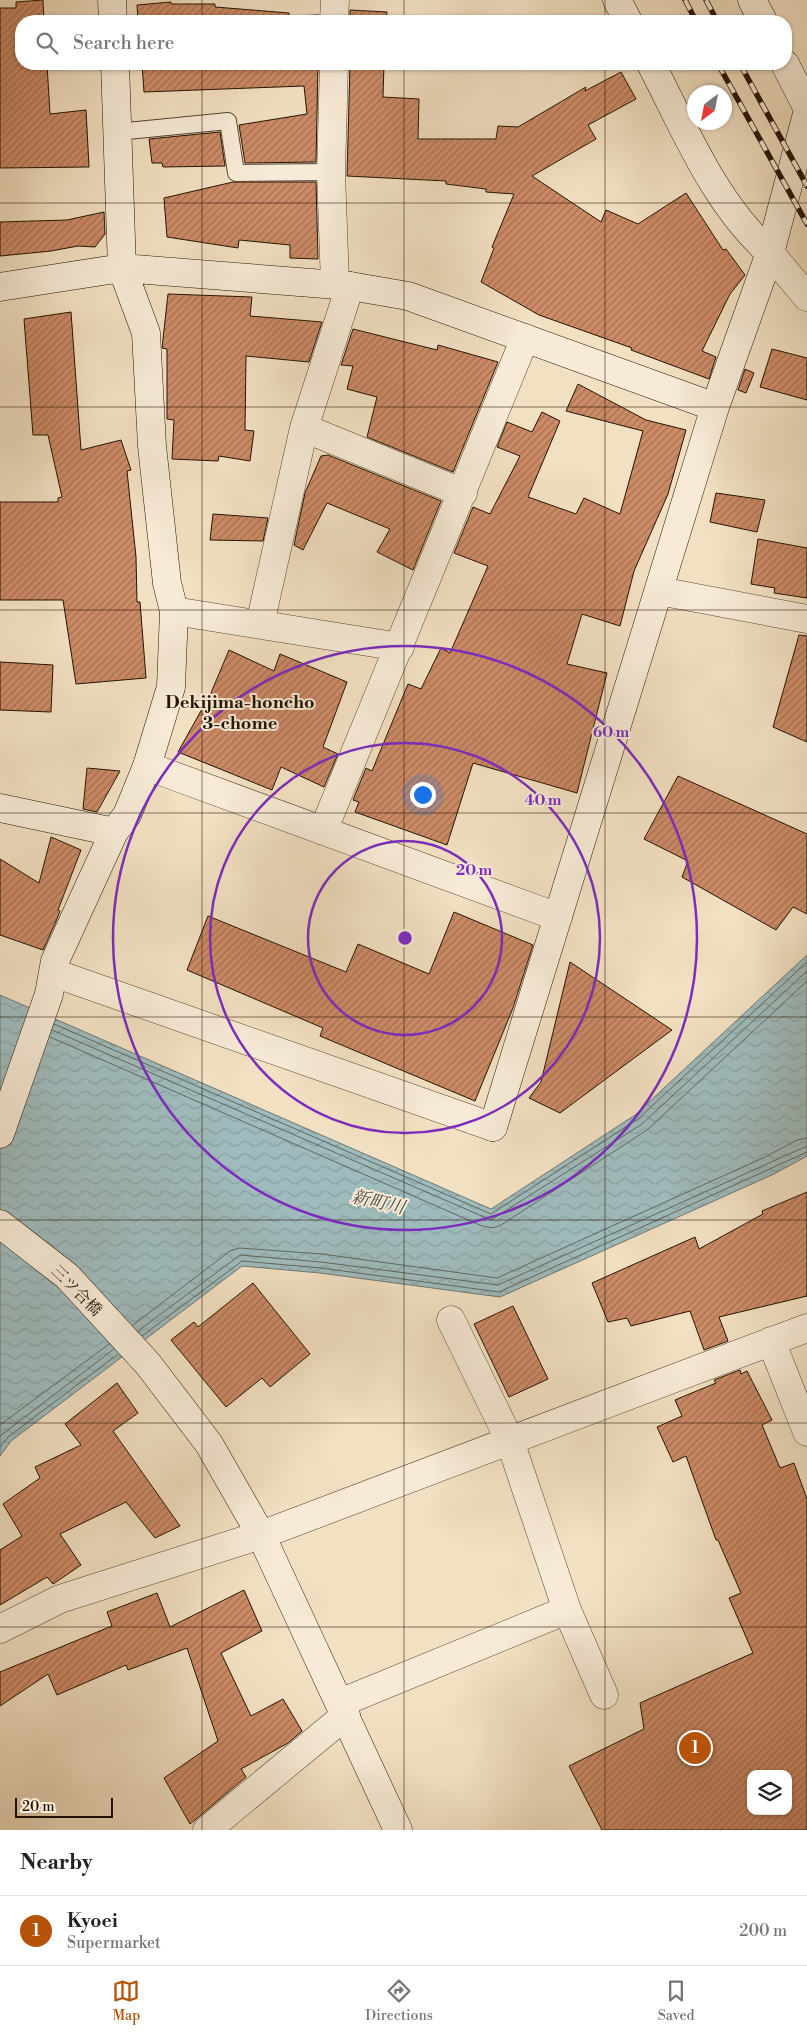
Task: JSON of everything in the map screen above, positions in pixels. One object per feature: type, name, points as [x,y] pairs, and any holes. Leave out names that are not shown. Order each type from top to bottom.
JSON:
[{"type":"street","points":[[112,0],[113,15]]},
{"type":"street","points":[[334,15],[335,0]]},
{"type":"street","points":[[617,0],[625,15]]},
{"type":"street","points":[[752,0],[760,15]]},
{"type":"street","points":[[0,1134],[51,983],[55,961],[114,832],[127,815],[147,766],[171,687],[174,611],[167,583],[154,466],[146,333],[122,268],[115,70]]},
{"type":"street","points":[[260,624],[304,428],[342,285],[331,172],[334,70]]},
{"type":"street","points":[[654,70],[717,190],[751,236],[770,253],[807,297]]},
{"type":"street","points":[[788,70],[807,107]]},
{"type":"street","points":[[51,983],[493,1127],[715,407],[770,253],[807,114]]},
{"type":"street","points":[[0,287],[122,268],[342,285],[408,296],[715,407]]},
{"type":"street","points":[[323,831],[525,338]]},
{"type":"street","points":[[304,428],[463,493]]},
{"type":"street","points":[[659,591],[807,619]]},
{"type":"street","points":[[174,611],[400,647]]},
{"type":"street","points":[[147,766],[558,917]]},
{"type":"street","points":[[0,808],[114,832]]},
{"type":"street","name":"三ツ合橋","points":[[0,1224],[67,1276],[148,1364],[209,1444],[261,1535],[398,1830]]},
{"type":"street","points":[[451,1320],[510,1440],[567,1610],[604,1695]]},
{"type":"street","points":[[0,1629],[60,1599],[261,1535],[807,1328]]},
{"type":"street","points":[[771,1342],[807,1432]]},
{"type":"street","points":[[207,1830],[343,1709],[567,1610]]},
{"type":"lane","points":[[117,132],[228,121],[236,173],[331,172]]},
{"type":"water","name":"新町川","points":[[807,955],[807,1156],[774,1174],[500,1297],[320,1273],[242,1266],[11,1441],[0,1456],[0,995],[491,1209],[635,1115]]},
{"type":"building","points":[[43,0],[44,15],[15,15],[15,70],[47,70],[50,114],[86,110],[89,167],[0,168],[0,8],[16,8],[16,2]]},
{"type":"building","points":[[171,2],[171,4],[215,4],[215,7],[289,13],[289,15],[138,15],[137,5]]},
{"type":"building","points":[[350,10],[387,12],[387,15],[350,15]]},
{"type":"building","points":[[142,70],[318,70],[316,162],[245,163],[239,125],[307,114],[304,86],[144,92]]},
{"type":"building","points":[[350,70],[384,70],[383,97],[419,99],[418,139],[496,139],[498,126],[518,127],[586,87],[585,91],[621,72],[636,99],[588,125],[596,139],[532,176],[601,222],[606,210],[638,224],[686,193],[723,250],[726,249],[745,275],[730,294],[702,351],[716,357],[709,379],[631,350],[632,348],[539,315],[481,282],[494,248],[492,247],[514,194],[486,192],[486,189],[446,184],[446,181],[347,176]]},
{"type":"building","points":[[220,132],[225,166],[163,167],[162,163],[152,163],[149,139]]},
{"type":"building","points":[[233,182],[316,182],[318,259],[290,258],[290,245],[239,240],[238,248],[167,237],[164,198]]},
{"type":"building","points":[[104,212],[105,234],[95,247],[78,246],[51,251],[0,256],[0,222],[67,220]]},
{"type":"building","points":[[168,294],[252,297],[250,316],[322,322],[309,362],[246,356],[245,430],[254,431],[250,461],[219,456],[218,461],[172,459],[174,420],[167,419],[167,349],[162,348]]},
{"type":"building","points":[[71,312],[81,450],[121,440],[131,470],[127,471],[136,557],[137,602],[140,602],[146,678],[76,684],[63,600],[0,600],[0,502],[58,502],[58,498],[62,497],[48,435],[33,435],[24,319]]},
{"type":"building","points":[[353,329],[437,350],[438,345],[498,362],[453,472],[367,437],[377,397],[347,389],[353,366],[341,365]]},
{"type":"building","points":[[772,349],[807,358],[807,400],[760,387]]},
{"type":"building","points":[[745,369],[754,373],[746,393],[738,390]]},
{"type":"building","points":[[578,384],[646,420],[686,430],[668,494],[634,571],[620,626],[582,614],[567,664],[607,673],[577,793],[473,763],[447,845],[355,812],[359,802],[353,800],[366,768],[372,771],[408,684],[421,689],[441,648],[450,653],[488,566],[454,553],[473,507],[490,514],[520,456],[497,447],[507,422],[532,432],[542,412],[560,421],[528,497],[576,514],[584,498],[620,514],[643,431],[566,411]]},
{"type":"building","points":[[328,455],[441,501],[413,570],[377,552],[390,529],[327,503],[303,550],[294,545],[305,493],[321,456]]},
{"type":"building","points":[[716,493],[765,500],[757,532],[710,522]]},
{"type":"building","points":[[213,514],[268,518],[263,541],[210,540]]},
{"type":"building","points":[[758,539],[807,548],[807,598],[774,593],[775,588],[751,584]]},
{"type":"building","points":[[799,635],[807,636],[807,742],[773,727]]},
{"type":"building","points":[[229,650],[274,671],[280,654],[347,682],[323,747],[338,754],[324,787],[281,767],[272,790],[178,752],[211,693]]},
{"type":"building","points":[[0,662],[53,665],[51,712],[0,710]]},
{"type":"building","points":[[87,768],[120,771],[97,812],[83,809]]},
{"type":"building","points":[[678,776],[807,834],[807,914],[793,907],[776,930],[682,877],[688,861],[644,839]]},
{"type":"building","points":[[51,837],[81,850],[58,910],[60,911],[57,919],[43,950],[0,935],[0,859],[39,883]]},
{"type":"building","points":[[454,912],[533,945],[513,1008],[475,1101],[320,1036],[323,1028],[187,970],[208,916],[346,972],[358,944],[429,974]]},
{"type":"building","points":[[570,962],[672,1030],[560,1113],[529,1098],[541,1082]]},
{"type":"building","points":[[807,1192],[807,1296],[719,1317],[728,1341],[704,1350],[690,1311],[631,1326],[627,1318],[608,1322],[592,1283],[695,1237],[699,1249],[763,1214],[762,1211]]},
{"type":"building","points":[[253,1283],[310,1354],[270,1387],[262,1378],[226,1407],[171,1340],[194,1322],[198,1327]]},
{"type":"building","points":[[513,1306],[548,1379],[509,1397],[474,1324]]},
{"type":"building","points":[[740,1370],[741,1374],[747,1371],[772,1420],[762,1425],[780,1468],[794,1463],[807,1499],[807,1830],[602,1830],[569,1766],[644,1729],[640,1703],[753,1653],[729,1598],[741,1593],[718,1540],[716,1540],[686,1456],[673,1462],[657,1427],[682,1416],[675,1400],[716,1383],[714,1380]]},
{"type":"building","points":[[117,1383],[138,1413],[113,1431],[180,1526],[155,1538],[126,1502],[60,1534],[81,1565],[53,1584],[47,1577],[0,1605],[0,1550],[22,1536],[3,1504],[40,1478],[35,1467],[81,1445],[65,1424]]},
{"type":"building","points":[[244,1590],[262,1631],[221,1653],[251,1716],[283,1699],[302,1731],[288,1743],[241,1769],[246,1777],[190,1824],[164,1778],[218,1741],[187,1648],[128,1670],[126,1665],[57,1695],[48,1674],[0,1706],[0,1672],[112,1626],[107,1612],[157,1593],[170,1627]]},
{"type":"railway","points":[[685,0],[693,15]]},
{"type":"railway","points":[[706,0],[714,15]]},
{"type":"railway","points":[[721,70],[807,224]]},
{"type":"railway","points":[[743,70],[807,186]]},
{"type":"place","name":"Kyoei","points":[[695,1748]]},
{"type":"district","name":"Dekijima-honcho 3-chome","points":[[240,712]]}]
